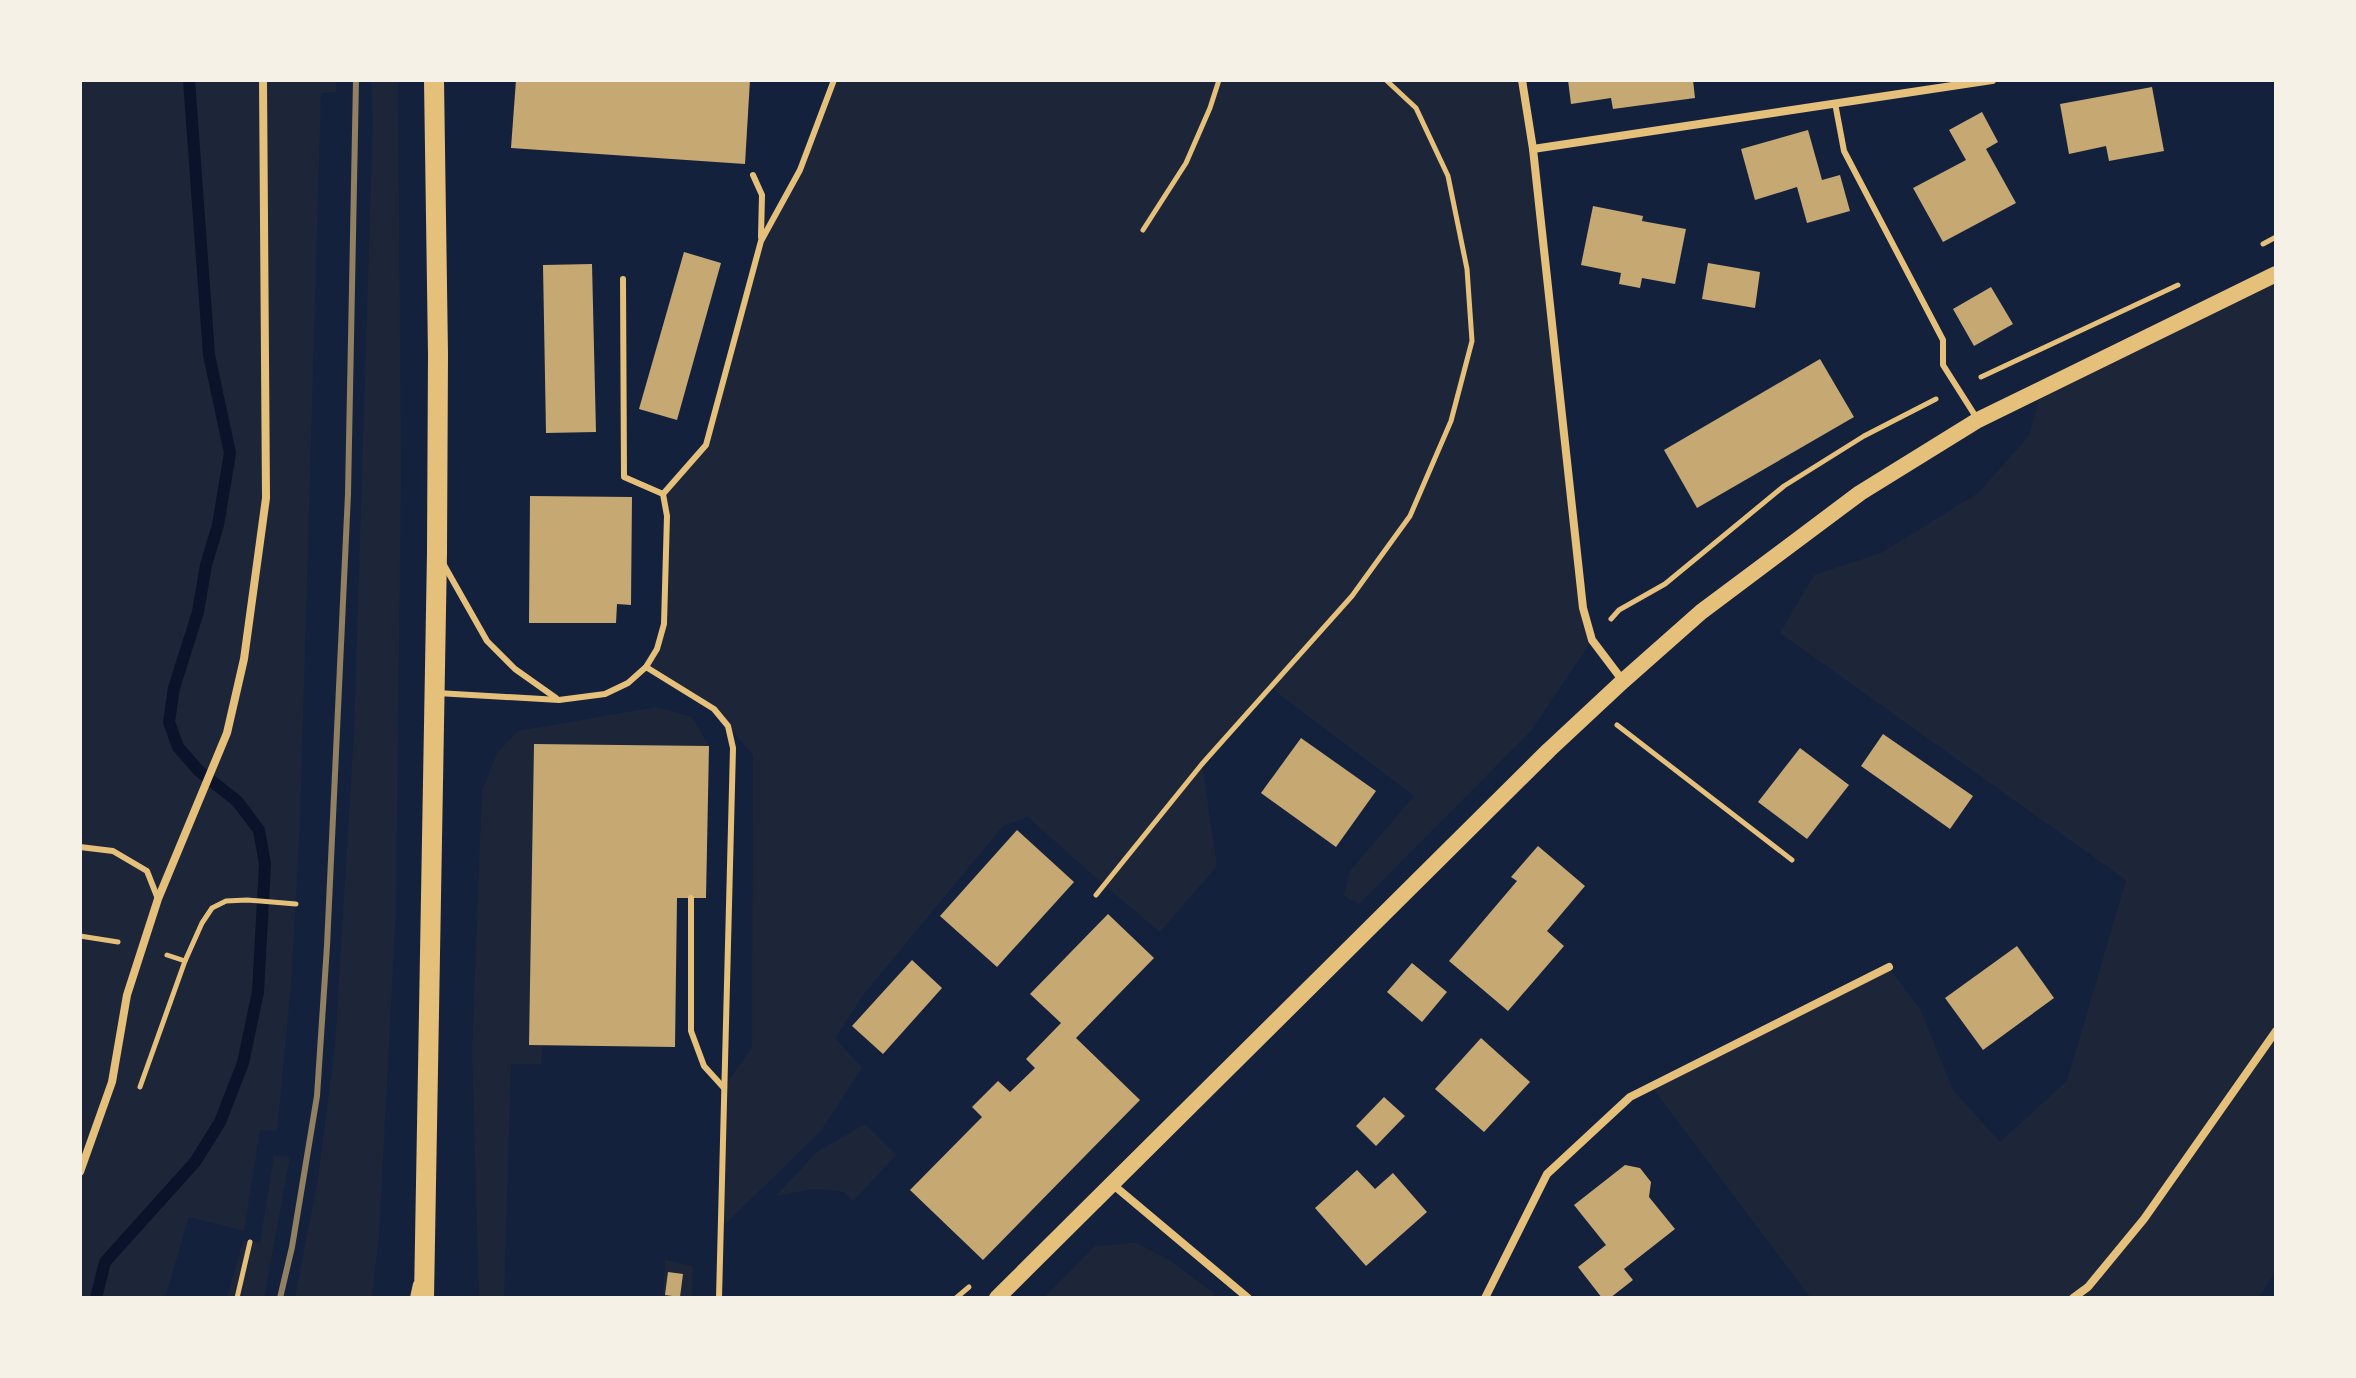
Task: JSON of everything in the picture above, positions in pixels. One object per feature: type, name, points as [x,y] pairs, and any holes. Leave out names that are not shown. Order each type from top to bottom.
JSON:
[{"type":"main road","points":[[424,1298],[437,553],[434,80]]},
{"type":"main road","points":[[997,1298],[1594,707],[1701,612],[1860,493],[1978,420],[2276,274]]},
{"type":"main road","points":[[424,1245],[432,1298]]},
{"type":"street","points":[[80,1172],[112,1082],[127,995],[158,899],[227,733],[244,659],[266,498],[263,80]]},
{"type":"street","points":[[1522,80],[1533,149],[1583,608],[1592,640],[1623,681]]},
{"type":"street","points":[[1533,149],[1992,80]]},
{"type":"street","points":[[1485,1298],[1547,1174],[1630,1097],[1889,967]]},
{"type":"street","points":[[2073,1298],[2088,1287],[2144,1219],[2276,1031]]},
{"type":"street","points":[[1111,1183],[1248,1298]]},
{"type":"lane","points":[[663,494],[706,445],[761,241],[800,170],[834,80]]},
{"type":"lane","points":[[1835,103],[1844,151],[1943,340],[1943,365],[1978,420]]},
{"type":"lane","points":[[753,175],[762,195],[761,241]]},
{"type":"lane","points":[[623,279],[624,477],[663,494]]},
{"type":"lane","points":[[433,693],[559,700],[605,694],[628,683],[646,667],[657,649],[664,624],[667,516],[663,494]]},
{"type":"lane","points":[[437,553],[487,641],[515,669],[559,700]]},
{"type":"lane","points":[[646,667],[714,709],[728,726],[733,748],[719,1298]]},
{"type":"lane","points":[[80,847],[113,851],[147,871],[158,899]]},
{"type":"lane","points":[[691,898],[691,1031],[704,1066],[724,1088]]},
{"type":"lane","points":[[413,1298],[424,1245]]},
{"type":"path","points":[[1143,230],[1186,163],[1219,80]]},
{"type":"path","points":[[1096,895],[1202,764],[1352,596],[1410,516],[1451,421],[1472,341],[1467,269],[1448,176],[1416,108],[1386,80]]},
{"type":"path","points":[[1594,707],[1792,860]]},
{"type":"path","points":[[139,1090],[185,961],[212,908],[226,901],[296,904]]},
{"type":"path","points":[[237,1298],[250,1242]]},
{"type":"path","points":[[956,1298],[970,1286]]},
{"type":"shaded area","points":[[80,80],[336,80],[336,92],[321,93],[300,822],[291,985],[277,1131],[260,1130],[244,1231],[189,1217],[165,1298],[80,1298]]},
{"type":"shaded area","points":[[371,80],[398,80],[401,472],[396,908],[379,1237],[372,1298],[295,1298],[318,1178],[335,1046],[354,732],[373,119]]},
{"type":"shaded area","points":[[834,80],[1522,80],[1583,608],[1592,640],[1531,731],[1359,904],[1344,896],[1350,871],[1414,796],[1271,688],[1202,764],[1217,866],[1160,932],[1028,817],[1003,826],[864,994],[835,1038],[862,1068],[820,1132],[721,1228],[724,1088],[752,1047],[753,755],[714,709],[646,667],[657,649],[664,624],[667,516],[663,494],[706,445],[761,241],[800,170]]},
{"type":"shaded area","points":[[2276,274],[2276,1270],[2259,1298],[1811,1298],[1651,1086],[1889,967],[1921,1011],[1953,1090],[2000,1142],[2067,1081],[2126,880],[1780,633],[1814,575],[1881,553],[1978,493],[2029,436],[2042,389]]},
{"type":"shaded area","points":[[656,707],[692,717],[709,746],[534,744],[529,1044],[543,1045],[541,1064],[511,1064],[504,1298],[479,1298],[472,1051],[482,791],[497,753],[518,731]]},
{"type":"shaded area","points":[[865,1124],[896,1155],[853,1201],[844,1192],[813,1189],[776,1196],[817,1152]]},
{"type":"shaded area","points":[[274,1155],[290,1157],[264,1298],[227,1298],[243,1241],[260,1243]]},
{"type":"shaded area","points":[[1137,1243],[1169,1260],[1215,1294],[1211,1298],[1044,1298],[1095,1246]]},
{"type":"shaded area","points":[[665,1260],[693,1266],[692,1298],[663,1298]]},
{"type":"building","points":[[516,80],[750,80],[745,164],[511,148]]},
{"type":"building","points":[[1568,80],[1693,80],[1695,98],[1613,109],[1611,98],[1571,104]]},
{"type":"building","points":[[2152,87],[2164,151],[2109,161],[2106,146],[2069,154],[2060,104]]},
{"type":"building","points":[[1982,112],[1998,142],[1986,149],[2016,203],[1943,242],[1913,188],[1966,160],[1949,130]]},
{"type":"building","points":[[1808,130],[1822,180],[1840,175],[1850,211],[1807,223],[1797,187],[1755,200],[1741,149]]},
{"type":"building","points":[[1593,206],[1643,216],[1642,221],[1686,229],[1675,284],[1642,278],[1640,288],[1619,284],[1621,273],[1581,265]]},
{"type":"building","points":[[684,252],[721,263],[677,420],[639,409]]},
{"type":"building","points":[[1708,263],[1760,272],[1755,308],[1702,299]]},
{"type":"building","points":[[592,264],[596,432],[546,433],[543,265]]},
{"type":"building","points":[[1991,287],[2013,324],[1974,346],[1953,309]]},
{"type":"building","points":[[1820,359],[1854,417],[1697,508],[1664,450]]},
{"type":"building","points":[[530,496],[632,497],[631,605],[617,604],[616,623],[529,623]]},
{"type":"building","points":[[1883,734],[1973,796],[1950,829],[1861,766]]},
{"type":"building","points":[[1301,738],[1376,791],[1336,847],[1261,793]]},
{"type":"building","points":[[534,744],[709,746],[706,898],[677,898],[675,1047],[529,1045]]},
{"type":"building","points":[[1800,748],[1849,785],[1807,839],[1758,802]]},
{"type":"building","points":[[1017,830],[1074,882],[997,967],[940,916]]},
{"type":"building","points":[[1538,846],[1585,886],[1547,931],[1564,946],[1508,1011],[1449,961],[1517,881],[1511,877]]},
{"type":"building","points":[[1108,914],[1154,958],[1076,1038],[1140,1100],[983,1260],[910,1190],[982,1117],[972,1107],[998,1081],[1010,1092],[1035,1068],[1026,1059],[1061,1023],[1030,994]]},
{"type":"building","points":[[2017,946],[2054,998],[1983,1050],[1945,998]]},
{"type":"building","points":[[912,960],[942,988],[883,1054],[852,1026]]},
{"type":"building","points":[[1412,963],[1447,992],[1422,1022],[1387,992]]},
{"type":"building","points":[[1481,1038],[1530,1082],[1484,1132],[1435,1089]]},
{"type":"building","points":[[1384,1097],[1405,1116],[1376,1146],[1356,1126]]},
{"type":"building","points":[[1625,1165],[1640,1168],[1651,1182],[1649,1197],[1675,1229],[1624,1269],[1633,1280],[1610,1298],[1602,1298],[1578,1267],[1606,1245],[1574,1205]]},
{"type":"building","points":[[1357,1170],[1375,1189],[1393,1173],[1427,1212],[1366,1266],[1315,1208]]},
{"type":"building","points":[[668,1272],[683,1274],[680,1297],[665,1295]]},
{"type":"waterway","points":[[96,1298],[105,1262],[195,1162],[220,1122],[243,1063],[258,992],[265,864],[259,830],[237,801],[199,771],[178,747],[169,722],[174,688],[198,612],[206,565],[218,525],[230,453],[209,355],[189,80]]},
{"type":"railway","points":[[280,1298],[292,1247],[317,1096],[327,946],[348,494],[356,80]]}]
